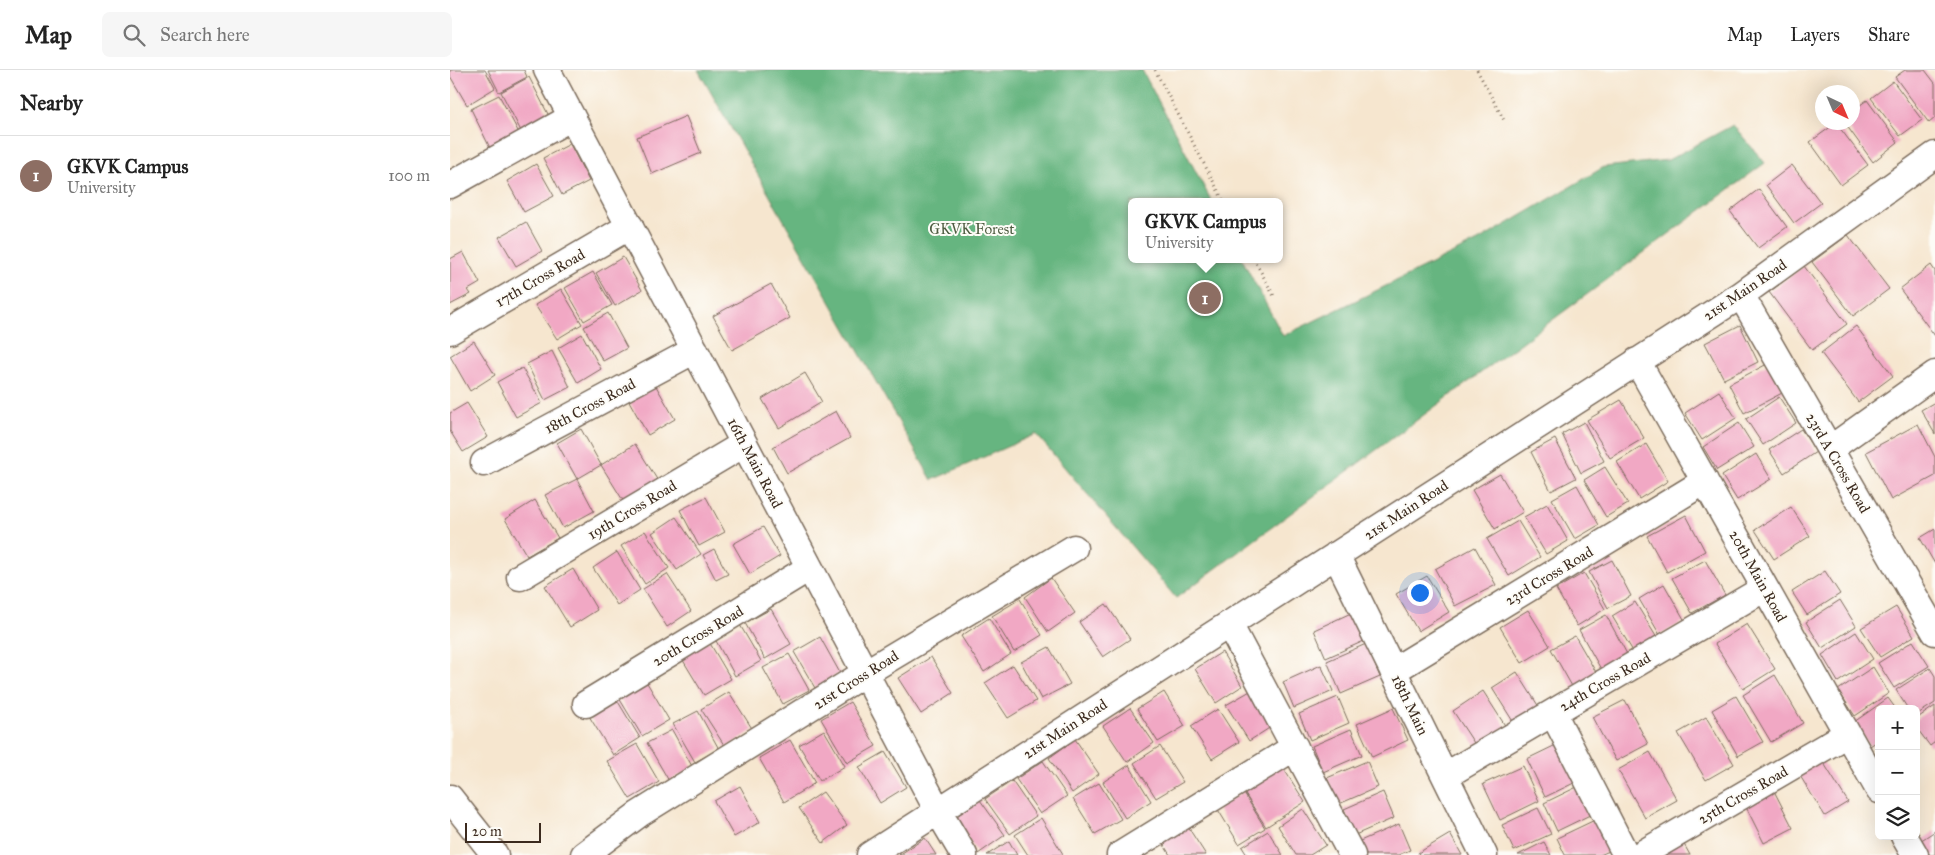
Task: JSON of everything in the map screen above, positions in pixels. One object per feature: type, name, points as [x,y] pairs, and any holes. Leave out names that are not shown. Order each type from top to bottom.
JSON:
[{"type":"street","name":"16th Main Road","points":[[547,70],[938,811],[964,855]]},
{"type":"street","points":[[450,185],[572,117]]},
{"type":"street","name":"21st Main Road","points":[[870,855],[1741,294],[1935,156]]},
{"type":"street","name":"17th Cross Road","points":[[450,331],[630,226]]},
{"type":"street","name":"23rd A Cross Road","points":[[1741,294],[1935,632]]},
{"type":"street","name":"18th Cross Road","points":[[484,463],[695,350]]},
{"type":"street","name":"20th Main Road","points":[[1637,361],[1875,783]]},
{"type":"street","points":[[1830,449],[1935,374]]},
{"type":"street","name":"19th Cross Road","points":[[520,577],[744,444]]},
{"type":"street","name":"23rd Cross Road","points":[[1392,671],[1705,481]]},
{"type":"street","name":"21st Cross Road","points":[[584,855],[639,814],[865,673],[1074,548]]},
{"type":"street","name":"18th Main","points":[[1336,555],[1484,855]]},
{"type":"street","name":"20th Cross Road","points":[[586,704],[810,568]]},
{"type":"street","name":"24th Cross Road","points":[[1445,776],[1765,588]]},
{"type":"street","points":[[1229,624],[1351,854]]},
{"type":"street","points":[[1553,713],[1626,855]]},
{"type":"street","name":"25th Cross Road","points":[[1640,855],[1847,734]]},
{"type":"street","points":[[1120,855],[1295,747]]},
{"type":"street","points":[[450,798],[495,855]]},
{"type":"street","points":[[1906,840],[1915,855]]},
{"type":"path","points":[[1155,70],[1222,198]]},
{"type":"path","points":[[1477,70],[1505,122]]},
{"type":"path","points":[[1256,263],[1275,298]]},
{"type":"green space","name":"GKVK Forest","points":[[698,70],[1142,70],[1210,198],[1128,198],[1128,263],[1244,263],[1283,336],[1478,241],[1604,167],[1668,160],[1733,125],[1765,163],[1176,598],[1036,434],[932,480]]},
{"type":"building","points":[[450,70],[485,70],[495,88],[467,105],[450,76]]},
{"type":"building","points":[[488,70],[524,70],[527,77],[499,92]]},
{"type":"building","points":[[1905,70],[1925,70],[1935,83],[1935,118],[1929,123],[1895,77]]},
{"type":"building","points":[[529,77],[550,118],[522,133],[501,92]]},
{"type":"building","points":[[1893,81],[1922,120],[1900,136],[1871,98]]},
{"type":"building","points":[[499,95],[520,135],[491,150],[471,109]]},
{"type":"building","points":[[1867,100],[1898,142],[1873,162],[1850,130],[1860,130],[1860,105]]},
{"type":"building","points":[[686,116],[701,153],[652,174],[637,137]]},
{"type":"building","points":[[1826,130],[1841,130],[1868,165],[1841,185],[1810,142]]},
{"type":"building","points":[[570,144],[589,181],[562,195],[543,158]]},
{"type":"building","points":[[536,164],[554,196],[524,212],[507,181]]},
{"type":"building","points":[[1792,165],[1821,203],[1794,223],[1766,185]]},
{"type":"building","points":[[1759,189],[1787,227],[1758,248],[1730,211]]},
{"type":"building","points":[[526,222],[542,251],[516,266],[499,237]]},
{"type":"building","points":[[1848,235],[1889,289],[1853,316],[1812,262]]},
{"type":"building","points":[[463,252],[480,283],[468,290],[471,294],[450,305],[450,259]]},
{"type":"building","points":[[623,257],[642,290],[615,306],[596,273]]},
{"type":"building","points":[[1931,265],[1935,271],[1935,336],[1900,289]]},
{"type":"building","points":[[1804,266],[1847,324],[1812,350],[1769,292]]},
{"type":"building","points":[[593,272],[612,305],[584,321],[565,288]]},
{"type":"building","points":[[771,284],[790,318],[732,350],[713,316]]},
{"type":"building","points":[[561,289],[582,324],[557,339],[535,305]]},
{"type":"building","points":[[608,313],[627,348],[603,361],[584,327]]},
{"type":"building","points":[[1740,325],[1758,362],[1724,379],[1705,343]]},
{"type":"building","points":[[1856,326],[1893,376],[1858,402],[1821,353]]},
{"type":"building","points":[[582,334],[601,369],[578,383],[558,348]]},
{"type":"building","points":[[474,341],[495,375],[470,391],[450,356]]},
{"type":"building","points":[[552,351],[570,387],[545,400],[527,364]]},
{"type":"building","points":[[1769,363],[1784,392],[1744,413],[1729,384]]},
{"type":"building","points":[[522,368],[542,403],[516,417],[497,382]]},
{"type":"building","points":[[805,373],[822,402],[779,428],[762,399]]},
{"type":"building","points":[[656,386],[675,419],[648,435],[629,401]]},
{"type":"building","points":[[1719,391],[1736,418],[1702,440],[1685,413]]},
{"type":"building","points":[[1779,397],[1796,423],[1763,445],[1746,419]]},
{"type":"building","points":[[1621,400],[1644,438],[1610,458],[1587,420]]},
{"type":"building","points":[[1935,402],[1935,434],[1921,410]]},
{"type":"building","points":[[467,403],[488,437],[463,452],[450,431],[450,413]]},
{"type":"building","points":[[836,411],[850,438],[787,473],[773,447]]},
{"type":"building","points":[[1584,422],[1604,461],[1581,473],[1562,434]]},
{"type":"building","points":[[1739,423],[1754,447],[1717,470],[1703,447]]},
{"type":"building","points":[[1918,424],[1935,457],[1935,476],[1891,500],[1866,452]]},
{"type":"building","points":[[581,429],[601,465],[577,479],[557,443]]},
{"type":"building","points":[[1801,429],[1816,452],[1784,473],[1769,450]]},
{"type":"building","points":[[1555,439],[1576,478],[1551,491],[1531,452]]},
{"type":"building","points":[[635,444],[658,481],[624,502],[601,465]]},
{"type":"building","points":[[1646,444],[1668,481],[1639,499],[1617,462]]},
{"type":"building","points":[[1756,454],[1771,479],[1737,500],[1722,476]]},
{"type":"building","points":[[1605,467],[1628,504],[1606,517],[1584,480]]},
{"type":"building","points":[[1500,474],[1523,512],[1495,529],[1472,490]]},
{"type":"building","points":[[577,479],[594,511],[563,528],[545,495]]},
{"type":"building","points":[[1577,485],[1599,525],[1575,539],[1552,499]]},
{"type":"building","points":[[706,497],[725,532],[699,546],[680,510]]},
{"type":"building","points":[[535,500],[558,538],[527,556],[505,519]]},
{"type":"building","points":[[1547,504],[1568,541],[1546,554],[1524,517]]},
{"type":"building","points":[[1791,507],[1810,536],[1774,559],[1755,530]]},
{"type":"building","points":[[1686,515],[1705,551],[1667,572],[1647,536]]},
{"type":"building","points":[[676,517],[701,554],[677,570],[652,533]]},
{"type":"building","points":[[1518,521],[1540,557],[1509,576],[1487,539]]},
{"type":"building","points":[[763,527],[780,556],[750,574],[733,544]]},
{"type":"building","points":[[1935,529],[1935,564],[1920,538]]},
{"type":"building","points":[[645,531],[669,568],[645,584],[621,546]]},
{"type":"building","points":[[1475,547],[1496,585],[1455,606],[1435,569]]},
{"type":"building","points":[[714,549],[728,574],[716,580],[703,555]]},
{"type":"building","points":[[617,552],[640,590],[617,605],[593,568]]},
{"type":"building","points":[[1612,560],[1631,596],[1608,608],[1589,572]]},
{"type":"building","points":[[1705,560],[1725,595],[1692,613],[1672,578]]},
{"type":"building","points":[[573,569],[597,610],[570,627],[545,586]]},
{"type":"building","points":[[1825,571],[1840,594],[1807,615],[1792,592]]},
{"type":"building","points":[[1584,573],[1605,609],[1577,626],[1556,589]]},
{"type":"building","points":[[667,574],[691,611],[667,627],[643,589]]},
{"type":"building","points":[[1427,576],[1449,612],[1418,631],[1396,594]]},
{"type":"building","points":[[1051,578],[1075,613],[1048,632],[1025,597]]},
{"type":"building","points":[[1664,584],[1685,621],[1660,635],[1639,599]]},
{"type":"building","points":[[1020,599],[1042,635],[1014,652],[992,616]]},
{"type":"building","points":[[1840,600],[1856,626],[1822,648],[1806,622]]},
{"type":"building","points":[[1635,602],[1657,638],[1634,653],[1612,616]]},
{"type":"building","points":[[1106,604],[1130,639],[1103,657],[1079,622]]},
{"type":"building","points":[[1896,607],[1914,636],[1880,657],[1861,628]]},
{"type":"building","points":[[771,609],[791,644],[765,659],[745,623]]},
{"type":"building","points":[[1528,610],[1550,646],[1522,663],[1500,627]]},
{"type":"building","points":[[1351,613],[1364,641],[1326,658],[1314,630]]},
{"type":"building","points":[[1606,615],[1628,656],[1602,671],[1579,630]]},
{"type":"building","points":[[989,618],[1011,654],[984,672],[961,636]]},
{"type":"building","points":[[1747,624],[1775,669],[1743,689],[1715,644]]},
{"type":"building","points":[[740,625],[761,661],[735,676],[715,639]]},
{"type":"building","points":[[1856,632],[1873,659],[1838,682],[1822,655]]},
{"type":"building","points":[[1575,636],[1597,674],[1573,688],[1551,649]]},
{"type":"building","points":[[820,637],[840,673],[815,688],[794,652]]},
{"type":"building","points":[[708,640],[731,679],[704,695],[681,657]]},
{"type":"building","points":[[1913,641],[1929,666],[1894,688],[1878,663]]},
{"type":"building","points":[[1366,644],[1380,677],[1341,694],[1327,661]]},
{"type":"building","points":[[1049,647],[1070,684],[1041,699],[1021,662]]},
{"type":"building","points":[[1222,652],[1242,686],[1216,703],[1195,669]]},
{"type":"building","points":[[789,654],[809,690],[783,704],[763,668]]},
{"type":"building","points":[[931,657],[953,693],[921,714],[898,678]]},
{"type":"building","points":[[1013,665],[1036,701],[1008,718],[985,683]]},
{"type":"building","points":[[1321,665],[1333,691],[1294,708],[1283,682]]},
{"type":"building","points":[[1873,667],[1889,693],[1855,716],[1838,690]]},
{"type":"building","points":[[1930,668],[1935,676],[1935,703],[1920,712],[1920,705],[1905,705],[1896,690]]},
{"type":"building","points":[[1517,672],[1539,707],[1514,723],[1492,688]]},
{"type":"building","points":[[1775,675],[1803,723],[1771,742],[1743,695]]},
{"type":"building","points":[[646,681],[669,720],[642,736],[619,698]]},
{"type":"building","points":[[1252,690],[1274,725],[1249,741],[1226,705]]},
{"type":"building","points":[[1483,691],[1506,727],[1476,746],[1453,711]]},
{"type":"building","points":[[729,692],[753,730],[726,748],[701,709]]},
{"type":"building","points":[[1164,692],[1185,726],[1158,742],[1137,709]]},
{"type":"building","points":[[1736,696],[1763,742],[1738,756],[1712,710]]},
{"type":"building","points":[[1338,697],[1349,723],[1310,740],[1299,714]]},
{"type":"building","points":[[1888,698],[1893,705],[1878,705]]},
{"type":"building","points":[[617,700],[640,738],[613,755],[589,716]]},
{"type":"building","points":[[1625,700],[1648,744],[1616,761],[1592,717]]},
{"type":"building","points":[[850,702],[876,746],[847,763],[821,719]]},
{"type":"building","points":[[1935,706],[1935,742],[1930,746],[1920,732],[1920,716]]},
{"type":"building","points":[[1875,707],[1875,743],[1870,746],[1854,722]]},
{"type":"building","points":[[1130,708],[1154,743],[1127,762],[1103,726]]},
{"type":"building","points":[[1393,708],[1408,740],[1372,757],[1357,724]]},
{"type":"building","points":[[1218,709],[1239,742],[1212,759],[1191,726]]},
{"type":"building","points":[[698,711],[719,749],[695,762],[673,724]]},
{"type":"building","points":[[1706,717],[1734,764],[1706,780],[1678,733]]},
{"type":"building","points":[[1351,729],[1362,755],[1323,772],[1312,746]]},
{"type":"building","points":[[672,730],[693,768],[669,781],[647,743]]},
{"type":"building","points":[[824,730],[845,766],[820,781],[799,745]]},
{"type":"building","points":[[1075,739],[1099,774],[1072,793],[1049,758]]},
{"type":"building","points":[[790,740],[815,783],[784,802],[759,758]]},
{"type":"building","points":[[1560,743],[1578,781],[1545,797],[1527,759]]},
{"type":"building","points":[[637,744],[659,782],[630,799],[607,761]]},
{"type":"building","points":[[1160,746],[1183,782],[1156,798],[1134,763]]},
{"type":"building","points":[[885,752],[906,787],[880,803],[859,767]]},
{"type":"building","points":[[1650,752],[1677,800],[1645,818],[1618,770]]},
{"type":"building","points":[[1820,757],[1848,802],[1825,816],[1797,771]]},
{"type":"building","points":[[1043,761],[1067,796],[1040,814],[1016,779]]},
{"type":"building","points":[[1367,761],[1378,787],[1339,804],[1327,778]]},
{"type":"building","points":[[1280,763],[1305,802],[1266,827],[1241,788]]},
{"type":"building","points":[[1129,765],[1151,801],[1125,818],[1103,782]]},
{"type":"building","points":[[1523,766],[1539,801],[1500,820],[1483,784]]},
{"type":"building","points":[[1012,781],[1036,816],[1010,834],[985,799]]},
{"type":"building","points":[[1099,783],[1121,819],[1095,834],[1073,799]]},
{"type":"building","points":[[1581,785],[1594,813],[1557,831],[1544,803]]},
{"type":"building","points":[[740,786],[760,822],[734,837],[714,801]]},
{"type":"building","points":[[1772,787],[1793,828],[1764,843],[1743,801]]},
{"type":"building","points":[[823,792],[847,825],[823,843],[799,808]]},
{"type":"building","points":[[1243,792],[1265,828],[1239,844],[1217,808]]},
{"type":"building","points":[[1383,792],[1394,818],[1355,835],[1344,809]]},
{"type":"building","points":[[980,800],[1005,835],[978,854],[954,818]]},
{"type":"building","points":[[1538,808],[1551,834],[1514,851],[1502,825]]},
{"type":"building","points":[[1303,809],[1326,845],[1310,855],[1296,855],[1278,826]]},
{"type":"building","points":[[1041,818],[1062,855],[1028,855],[1015,835]]},
{"type":"building","points":[[1599,818],[1614,849],[1600,855],[1565,855],[1557,838]]},
{"type":"building","points":[[1186,824],[1206,855],[1170,855],[1161,840]]},
{"type":"building","points":[[1399,824],[1410,850],[1398,855],[1366,855],[1360,841]]},
{"type":"building","points":[[1268,831],[1283,855],[1247,855],[1242,847]]},
{"type":"building","points":[[1935,831],[1935,855],[1930,855],[1920,841]]},
{"type":"building","points":[[1450,834],[1462,855],[1419,855],[1418,853]]},
{"type":"building","points":[[925,838],[936,855],[899,855]]},
{"type":"building","points":[[1681,839],[1690,855],[1658,855]]},
{"type":"building","points":[[1009,841],[1017,855],[987,855]]},
{"type":"building","points":[[1544,842],[1551,855],[1518,855]]},
{"type":"place","name":"GKVK Campus","points":[[1205,298]]}]
